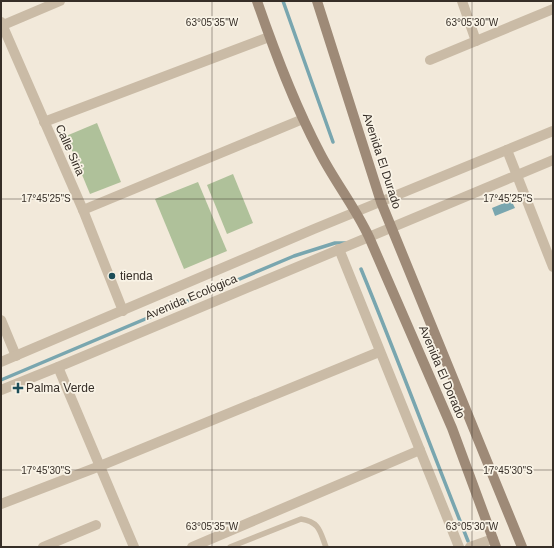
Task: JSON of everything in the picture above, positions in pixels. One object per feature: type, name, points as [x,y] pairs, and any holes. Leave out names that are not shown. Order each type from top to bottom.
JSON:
[{"type":"main road","points":[[257,1],[269,37],[303,120],[321,155],[356,211]]},
{"type":"main road","name":"Avenida El Durado","points":[[317,1],[381,202],[433,326]]},
{"type":"main road","name":"Avenida El Dorado","points":[[356,211],[369,237],[452,428],[495,543]]},
{"type":"main road","name":"Avenida El Dorado","points":[[433,326],[522,547]]},
{"type":"street","points":[[1,25],[60,1]]},
{"type":"street","points":[[462,1],[476,41]]},
{"type":"street","points":[[430,60],[553,9]]},
{"type":"street","name":"Calle Siria","points":[[1,25],[83,210],[123,311]]},
{"type":"street","points":[[44,122],[269,37]]},
{"type":"street","points":[[83,210],[303,120]]},
{"type":"street","name":"Avenida Ecológica","points":[[1,362],[356,211],[553,131]]},
{"type":"street","points":[[507,150],[553,267]]},
{"type":"street","name":"Avenida Ecológica","points":[[1,390],[553,160]]},
{"type":"street","points":[[339,249],[355,286],[379,352],[459,547]]},
{"type":"street","points":[[1,320],[16,356]]},
{"type":"street","points":[[1,504],[100,466],[379,352]]},
{"type":"street","points":[[58,367],[134,547]]},
{"type":"street","points":[[192,547],[420,450]]},
{"type":"street","points":[[43,547],[96,525]]},
{"type":"street","points":[[470,547],[495,543]]},
{"type":"lane","points":[[230,547],[301,519],[311,521],[318,527],[326,547]]},
{"type":"green space","points":[[97,123],[121,182],[90,194],[66,136]]},
{"type":"green space","points":[[233,174],[253,223],[227,234],[207,185]]},
{"type":"green space","points":[[198,182],[227,251],[184,269],[155,199]]},
{"type":"water","points":[[511,200],[515,208],[495,216],[492,208]]},
{"type":"waterway","points":[[283,1],[333,142]]},
{"type":"waterway","points":[[1,380],[294,256],[335,243],[347,243]]},
{"type":"waterway","points":[[361,269],[468,541]]},
{"type":"place","name":"tienda","points":[[112,276]]},
{"type":"place","name":"Palma Verde","points":[[18,388]]}]
